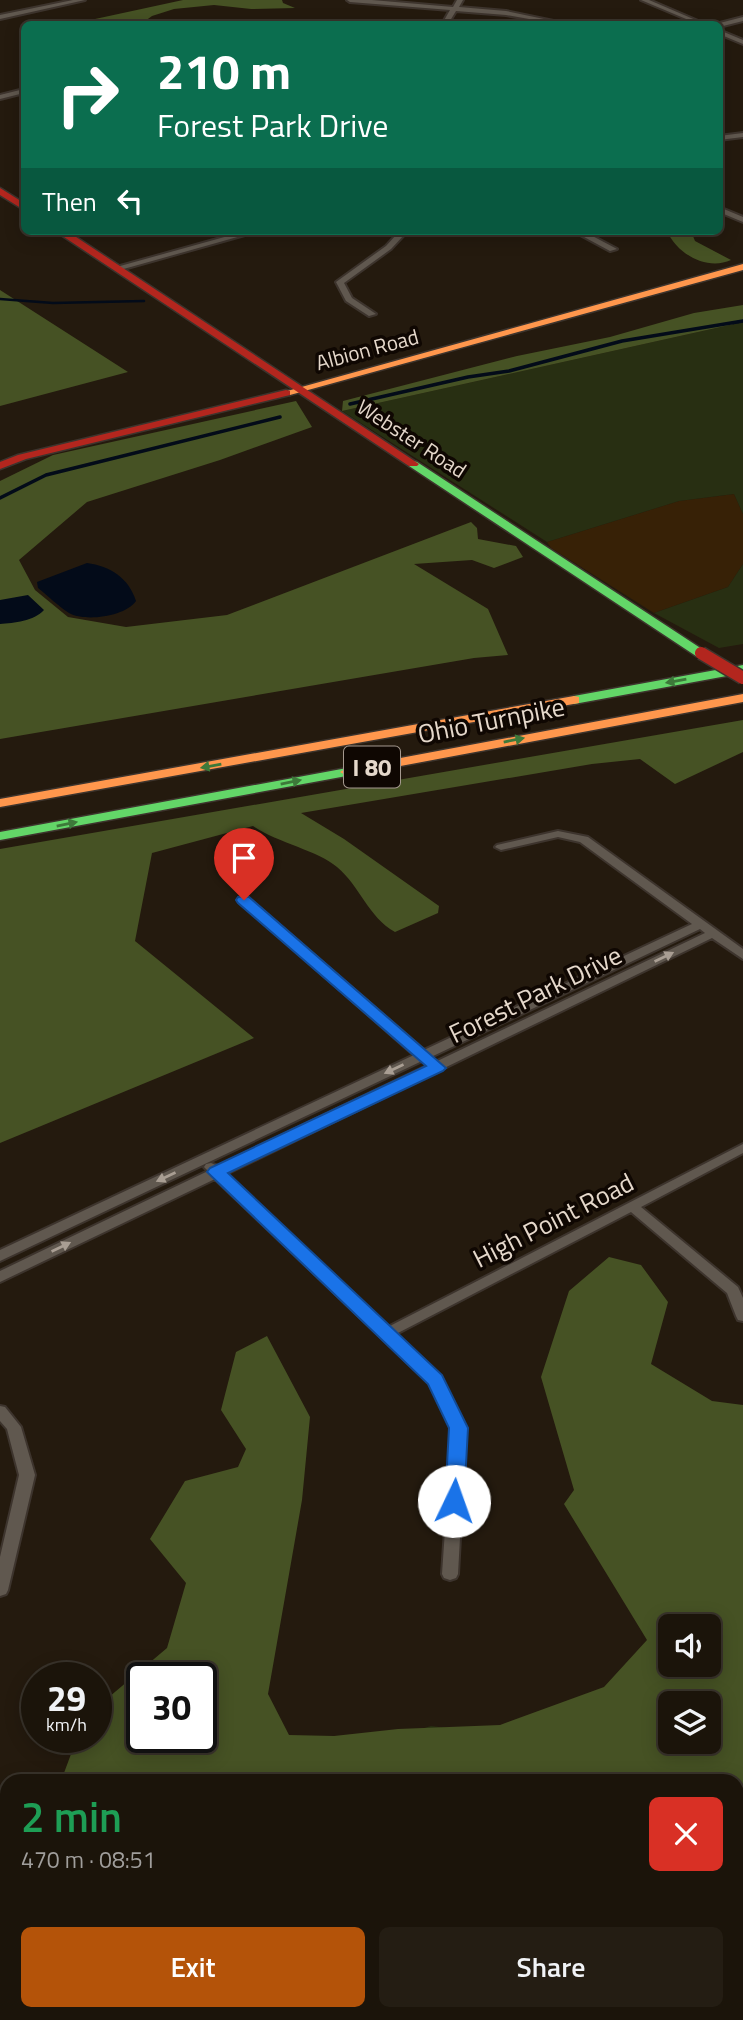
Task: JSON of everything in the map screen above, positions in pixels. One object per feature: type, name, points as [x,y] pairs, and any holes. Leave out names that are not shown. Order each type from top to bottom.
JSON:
[{"type":"main road","points":[[0,191],[21,206]]},
{"type":"main road","name":"Webster Road","points":[[66,235],[298,390],[743,678]]},
{"type":"main road","name":"Albion Road","points":[[0,466],[22,457],[298,390],[743,267]]},
{"type":"main road","name":"Ohio Turnpike","points":[[0,803],[743,669]]},
{"type":"main road","name":"Ohio Turnpike","points":[[0,836],[743,698]]},
{"type":"street","points":[[0,17],[82,0]]},
{"type":"street","points":[[350,0],[517,14],[551,21]]},
{"type":"street","points":[[446,21],[460,0]]},
{"type":"street","points":[[643,0],[695,21]]},
{"type":"street","points":[[723,24],[743,19]]},
{"type":"street","points":[[723,34],[743,42]]},
{"type":"street","points":[[0,97],[21,93]]},
{"type":"street","points":[[723,138],[743,135]]},
{"type":"street","points":[[728,213],[743,209]]},
{"type":"street","points":[[723,211],[743,220]]},
{"type":"street","points":[[117,268],[240,235]]},
{"type":"street","points":[[372,314],[349,299],[340,282],[358,266],[392,248],[400,235]]},
{"type":"street","points":[[585,235],[613,249]]},
{"type":"street","points":[[501,847],[558,834],[584,839],[743,956]]},
{"type":"street","points":[[244,900],[437,1068]]},
{"type":"street","name":"Forest Park Drive","points":[[0,1256],[699,925]]},
{"type":"street","name":"Forest Park Drive","points":[[0,1277],[712,934]]},
{"type":"street","name":"High Point Road","points":[[385,1334],[743,1148]]},
{"type":"street","points":[[203,1160],[436,1380],[459,1428],[450,1574]]},
{"type":"street","points":[[633,1207],[733,1290],[743,1316]]},
{"type":"street","points":[[0,1411],[14,1427],[27,1475],[0,1590]]},
{"type":"shaded area","points":[[734,494],[743,514],[743,564],[728,587],[654,613],[551,548],[547,542],[679,501]]},
{"type":"green space","points":[[183,0],[282,0],[295,8],[251,9],[214,5],[174,9],[145,21],[86,21]]},
{"type":"green space","points":[[670,235],[693,235],[695,241],[731,260],[722,263],[703,262],[685,253]]},
{"type":"green space","points":[[0,290],[128,372],[0,406]]},
{"type":"green space","points":[[743,305],[743,322],[342,411],[343,401],[517,356],[610,337],[694,313]]},
{"type":"green space","points":[[743,322],[743,514],[734,494],[679,501],[547,542],[342,411]]},
{"type":"green space","points":[[296,401],[312,427],[220,460],[87,502],[19,560],[35,590],[68,617],[126,627],[227,615],[471,522],[477,528],[478,539],[516,546],[523,557],[494,568],[472,560],[414,564],[488,609],[508,655],[474,658],[0,739],[0,481],[53,455]]},
{"type":"green space","points":[[743,564],[743,644],[719,648],[654,613],[728,587]]},
{"type":"green space","points":[[743,720],[743,752],[675,784],[640,759],[592,764],[301,813],[344,839],[439,906],[438,913],[395,932],[378,918],[352,883],[329,861],[253,826],[152,853],[135,941],[254,1038],[0,1143],[0,849]]},
{"type":"green space","points":[[609,1257],[641,1265],[668,1302],[651,1364],[712,1401],[743,1405],[743,1774],[64,1774],[71,1753],[112,1753],[112,1694],[126,1683],[126,1753],[217,1753],[217,1662],[150,1662],[167,1648],[186,1583],[150,1539],[185,1481],[238,1467],[246,1449],[221,1410],[236,1352],[267,1336],[310,1417],[302,1500],[268,1694],[289,1735],[334,1736],[398,1729],[500,1725],[604,1687],[647,1640],[564,1504],[574,1490],[541,1377],[569,1291]]},
{"type":"green space","points":[[431,1726],[743,1765],[743,1774],[484,1774],[294,1768]]},
{"type":"water","points":[[87,563],[111,570],[118,575],[129,586],[136,601],[114,614],[76,616],[38,588],[37,582]]},
{"type":"water","points":[[28,595],[44,610],[29,619],[0,624],[0,600]]},
{"type":"waterway","points":[[0,299],[53,303],[144,301]]},
{"type":"waterway","points":[[350,404],[468,377],[509,371],[622,341],[743,321],[733,323]]},
{"type":"waterway","points":[[0,498],[46,475],[280,417]]},
{"type":"traffic: fast","points":[[413,464],[701,653]]},
{"type":"traffic: fast","points":[[574,700],[743,669]]},
{"type":"traffic: fast","points":[[0,836],[347,772]]},
{"type":"traffic: slow","points":[[286,393],[743,267]]},
{"type":"traffic: slow","points":[[347,772],[743,698]]},
{"type":"traffic: slow","points":[[0,803],[574,700]]},
{"type":"traffic: jam","points":[[0,191],[21,205]]},
{"type":"traffic: jam","points":[[66,235],[413,464]]},
{"type":"traffic: jam","points":[[0,466],[22,457],[286,393]]},
{"type":"traffic: jam","points":[[701,653],[743,678]]},
{"type":"route","points":[[244,900],[437,1068],[216,1172],[436,1380],[459,1428],[454,1501]]}]
